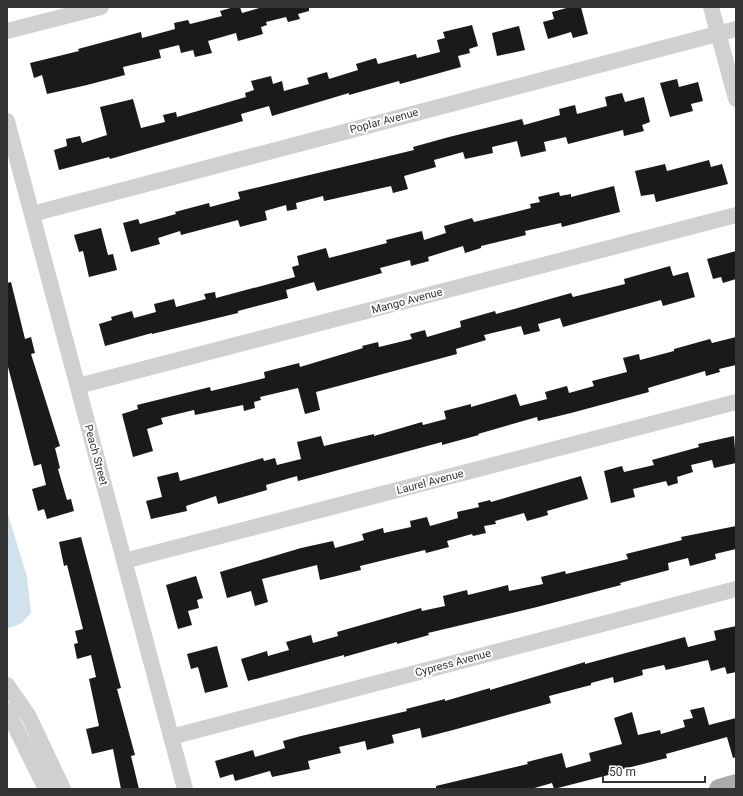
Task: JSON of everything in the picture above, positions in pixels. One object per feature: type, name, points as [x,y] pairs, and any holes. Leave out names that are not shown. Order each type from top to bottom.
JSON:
[{"type":"main road","points":[[719,789],[736,784]]},
{"type":"street","points":[[7,32],[101,7]]},
{"type":"street","points":[[711,7],[736,99]]},
{"type":"street","name":"Poplar Avenue","points":[[32,214],[736,28]]},
{"type":"street","name":"Peach Street","points":[[7,121],[184,789]]},
{"type":"street","name":"Mango Avenue","points":[[78,386],[736,215]]},
{"type":"street","name":"Laurel Avenue","points":[[124,561],[736,402]]},
{"type":"street","name":"Cypress Avenue","points":[[171,737],[736,589]]},
{"type":"street","points":[[7,684],[28,715],[63,789]]},
{"type":"street","points":[[7,710],[46,789]]},
{"type":"water","points":[[7,511],[27,577],[31,613],[22,623],[10,628],[7,626]]},
{"type":"building","points":[[240,7],[242,13],[263,7],[309,7],[309,11],[298,14],[300,19],[288,22],[286,17],[266,22],[267,25],[261,27],[263,34],[238,41],[236,33],[208,41],[212,53],[195,57],[193,50],[181,53],[179,45],[159,50],[161,58],[123,67],[125,75],[87,85],[47,94],[42,75],[34,78],[30,63],[79,51],[78,49],[141,32],[142,38],[175,29],[174,23],[188,20],[190,24],[222,16],[220,11]]},
{"type":"building","points":[[570,7],[581,7],[588,34],[573,38],[571,32],[548,39],[543,22],[554,19],[552,12]]},
{"type":"building","points":[[472,25],[478,46],[469,49],[470,53],[458,56],[461,67],[400,84],[399,81],[349,95],[349,93],[272,116],[269,106],[241,114],[243,121],[110,159],[109,157],[59,170],[54,150],[67,146],[66,139],[80,136],[82,143],[107,135],[100,107],[133,99],[141,128],[165,122],[163,115],[176,112],[177,117],[246,97],[245,93],[254,90],[251,81],[271,76],[273,84],[282,81],[284,91],[309,84],[307,78],[327,72],[329,79],[358,70],[356,64],[376,58],[378,64],[416,54],[417,58],[440,52],[437,40],[445,38],[443,32]]},
{"type":"building","points":[[519,26],[525,50],[497,56],[492,33]]},
{"type":"building","points":[[677,79],[679,87],[698,82],[703,101],[691,104],[693,111],[670,117],[660,83]]},
{"type":"building","points":[[622,93],[625,102],[644,97],[650,122],[642,125],[644,131],[624,136],[623,130],[568,144],[566,137],[544,142],[546,151],[521,157],[517,141],[492,147],[493,153],[465,159],[463,152],[434,160],[436,167],[404,176],[408,189],[393,193],[391,186],[324,201],[323,196],[296,203],[297,209],[287,211],[286,205],[265,211],[267,220],[240,227],[238,220],[181,235],[180,231],[158,238],[160,244],[131,252],[123,223],[138,219],[140,224],[176,214],[175,212],[209,203],[210,207],[240,199],[238,192],[414,150],[413,147],[522,119],[524,125],[560,115],[559,109],[575,105],[577,114],[607,106],[605,97]]},
{"type":"building","points":[[709,160],[711,167],[722,164],[728,184],[656,202],[654,194],[641,196],[635,171],[665,164],[667,171]]},
{"type":"building","points":[[614,186],[620,212],[562,227],[561,223],[525,231],[526,235],[481,246],[481,248],[465,253],[463,246],[428,257],[429,261],[411,266],[410,260],[380,268],[382,273],[317,291],[314,282],[286,290],[288,298],[238,311],[238,313],[152,333],[105,346],[99,324],[112,320],[111,317],[132,311],[134,318],[156,312],[154,304],[174,299],[176,307],[206,299],[204,294],[215,292],[216,298],[295,277],[292,267],[299,265],[297,256],[326,248],[329,258],[387,243],[386,240],[422,231],[424,240],[446,233],[444,226],[472,218],[474,222],[531,208],[530,204],[540,202],[538,197],[559,192],[560,196],[571,194],[571,197]]},
{"type":"building","points":[[101,228],[108,255],[113,254],[117,270],[89,277],[83,251],[79,252],[74,235]]},
{"type":"building","points":[[736,251],[736,279],[723,283],[721,277],[713,279],[707,259]]},
{"type":"building","points":[[670,266],[673,276],[688,272],[695,297],[663,306],[661,300],[563,327],[560,318],[538,324],[540,331],[524,335],[521,326],[484,335],[486,340],[456,349],[457,354],[316,392],[320,410],[305,414],[298,388],[260,397],[261,400],[254,402],[255,408],[244,411],[243,405],[195,415],[194,410],[161,418],[163,424],[147,429],[153,451],[133,457],[122,414],[138,409],[137,405],[210,387],[211,391],[265,378],[264,372],[299,363],[300,367],[378,342],[379,347],[412,339],[410,334],[425,330],[427,337],[461,327],[460,321],[495,311],[496,314],[571,293],[573,297],[625,284],[624,279]]},
{"type":"building","points":[[11,282],[25,339],[31,337],[35,353],[31,354],[60,446],[55,448],[60,468],[58,469],[67,500],[71,499],[74,511],[47,519],[44,509],[38,511],[32,489],[46,485],[41,464],[34,466],[7,363],[7,283]]},
{"type":"building","points":[[736,337],[736,365],[719,369],[720,372],[706,376],[705,371],[648,388],[649,392],[538,421],[537,417],[442,445],[442,442],[298,481],[297,476],[266,485],[267,490],[218,504],[216,496],[186,506],[187,511],[151,519],[146,501],[162,497],[157,477],[178,472],[180,481],[263,458],[264,461],[275,458],[277,465],[301,459],[297,442],[321,436],[324,446],[374,434],[374,436],[422,422],[423,425],[446,419],[444,411],[471,404],[471,407],[516,394],[520,406],[547,399],[545,392],[567,386],[569,393],[594,386],[592,381],[627,372],[623,358],[639,354],[640,360],[710,339],[712,343]]},
{"type":"building","points":[[734,436],[736,463],[714,468],[712,460],[691,465],[693,472],[677,477],[678,483],[668,486],[666,481],[633,489],[635,497],[611,503],[604,471],[622,466],[624,472],[654,465],[652,460],[699,447],[698,444]]},
{"type":"building","points":[[581,476],[588,499],[547,511],[548,515],[527,521],[524,513],[495,521],[496,524],[484,526],[486,533],[473,536],[472,534],[447,541],[449,547],[426,553],[425,550],[360,566],[361,570],[320,580],[317,565],[262,579],[268,602],[255,606],[251,591],[227,598],[220,572],[301,548],[333,541],[335,548],[364,540],[362,534],[383,528],[384,533],[411,527],[410,521],[427,517],[430,526],[458,518],[457,512],[479,507],[478,503],[490,500],[491,502]]},
{"type":"building","points":[[736,526],[736,549],[715,554],[716,559],[690,566],[688,558],[668,563],[669,570],[620,583],[621,585],[428,633],[429,635],[397,644],[397,642],[344,657],[344,655],[248,681],[241,659],[267,651],[268,656],[289,650],[286,642],[311,635],[313,643],[338,636],[337,632],[421,608],[422,611],[445,606],[443,596],[467,590],[468,595],[508,585],[509,591],[543,584],[541,577],[565,571],[566,574],[628,559],[626,554],[682,540],[681,537]]},
{"type":"building","points":[[81,537],[121,688],[117,689],[135,755],[131,756],[139,789],[121,789],[113,749],[92,754],[86,729],[99,726],[89,679],[96,677],[91,655],[77,659],[74,644],[78,643],[75,631],[83,629],[67,565],[64,566],[59,542]]},
{"type":"building","points":[[196,576],[203,598],[197,600],[199,608],[188,611],[192,625],[178,629],[166,585]]},
{"type":"building","points":[[736,626],[736,672],[727,674],[725,667],[711,671],[708,660],[666,670],[664,665],[642,670],[643,675],[614,683],[613,677],[591,683],[591,685],[549,696],[551,703],[422,738],[420,728],[392,735],[394,743],[367,750],[365,741],[339,747],[341,753],[308,761],[310,769],[272,777],[270,771],[235,781],[233,774],[220,778],[215,761],[253,750],[255,757],[285,748],[283,741],[407,711],[406,709],[445,699],[445,701],[490,688],[490,690],[585,662],[585,664],[685,637],[688,647],[716,640],[714,631]]},
{"type":"building","points":[[217,646],[228,687],[205,693],[198,667],[191,669],[187,654]]},
{"type":"building","points":[[704,707],[709,725],[736,718],[736,757],[733,758],[727,737],[666,754],[667,758],[554,789],[552,783],[531,789],[436,789],[436,786],[528,764],[527,762],[562,753],[566,768],[591,761],[589,753],[622,744],[614,718],[632,712],[638,735],[660,730],[661,734],[685,727],[683,720],[693,718],[690,710]]}]
